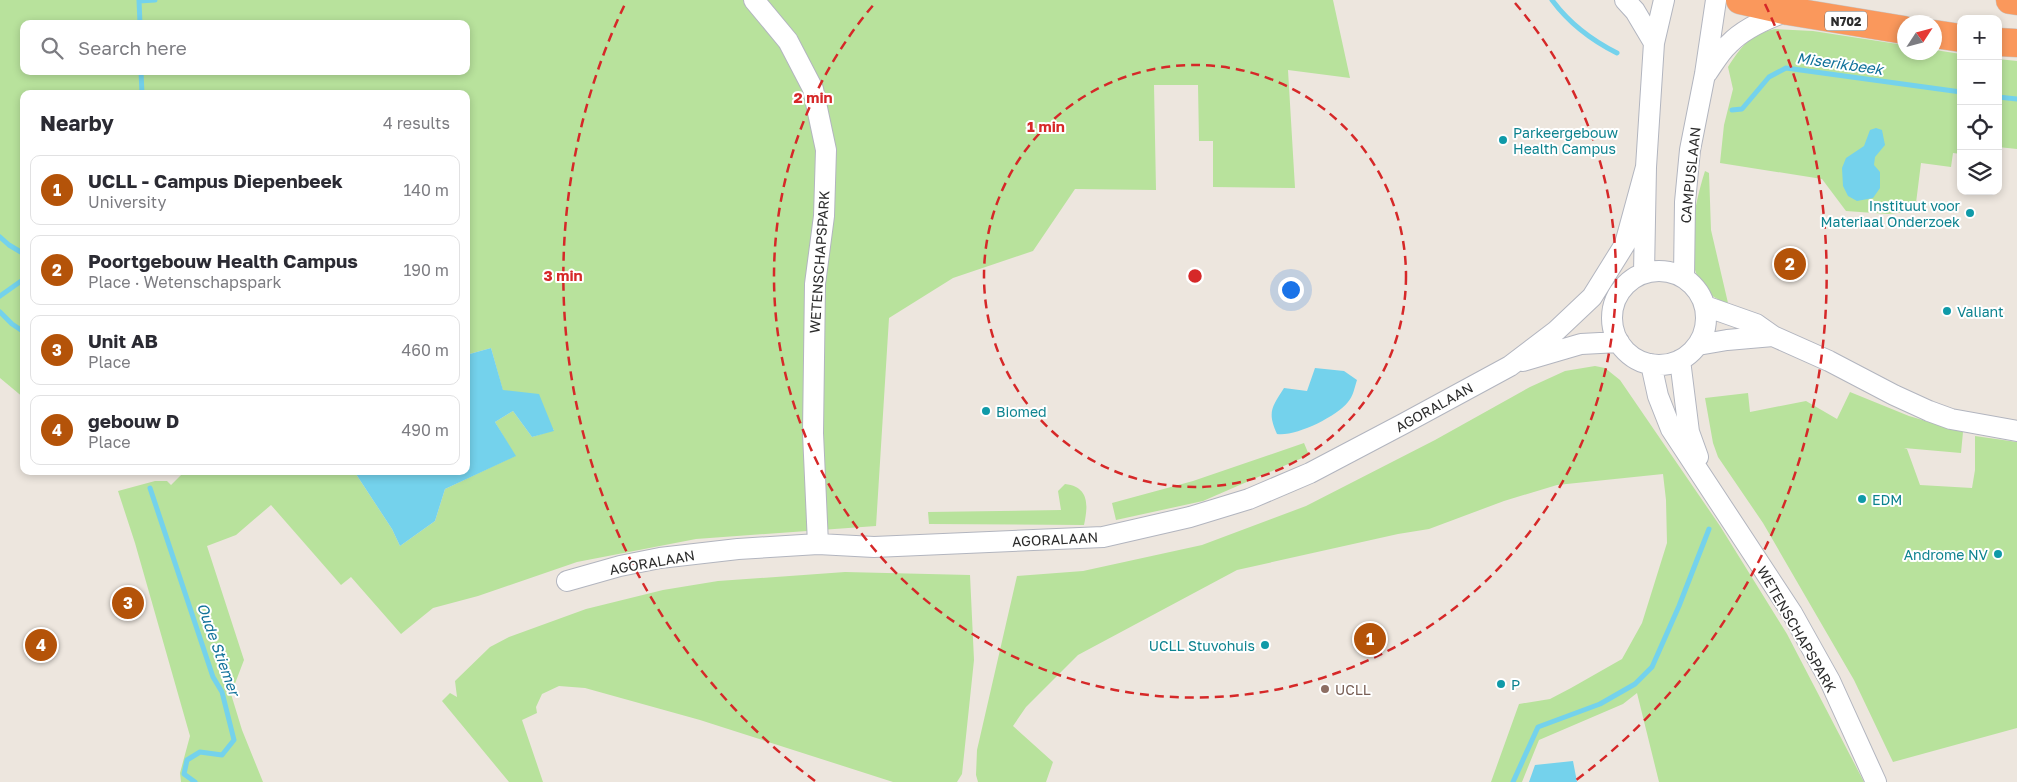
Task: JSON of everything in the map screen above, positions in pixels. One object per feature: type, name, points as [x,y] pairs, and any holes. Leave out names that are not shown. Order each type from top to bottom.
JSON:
[{"type":"highway","name":"N702","points":[[1740,0],[1788,11],[1897,29]]},
{"type":"highway","points":[[2010,0],[2017,1]]},
{"type":"highway","points":[[1942,35],[1957,37]]},
{"type":"highway","points":[[2002,42],[2017,43]]},
{"type":"street","name":"WETENSCHAPSPARK","points":[[754,0],[788,41],[813,90],[826,150],[824,216],[815,284],[813,433],[818,544]]},
{"type":"street","points":[[1625,0],[1634,10],[1654,44]]},
{"type":"street","points":[[1644,273],[1646,167],[1654,44],[1664,0]]},
{"type":"street","name":"CAMPUSLAAN","points":[[1684,277],[1685,202],[1690,150],[1705,74],[1716,0]]},
{"type":"street","name":"CAMPUSLAAN","points":[[1705,74],[1729,43],[1770,17],[1788,11]]},
{"type":"street","name":"AGORALAAN","points":[[567,581],[620,566],[660,558],[738,549],[818,544],[874,547],[1103,537],[1190,517],[1249,499],[1310,473],[1510,366],[1556,331],[1592,297],[1625,244],[1646,167]]},
{"type":"street","points":[[1658,270],[1684,277],[1693,285],[1705,306],[1706,320],[1704,333],[1698,345],[1680,360],[1663,365],[1651,364],[1633,355],[1619,342],[1613,325],[1613,307],[1624,286],[1644,273],[1658,270]]},
{"type":"street","points":[[1705,306],[1756,324],[1773,336],[1830,360],[1894,395],[1929,411],[1950,418],[2017,431]]},
{"type":"street","name":"AGORALAAN","points":[[1556,331],[1577,322],[1598,309],[1613,307]]},
{"type":"street","points":[[1698,345],[1727,340],[1773,336]]},
{"type":"street","name":"AGORALAAN","points":[[1510,366],[1581,344],[1619,342]]},
{"type":"street","name":"WETENSCHAPSPARK","points":[[1680,360],[1689,432],[1707,482]]},
{"type":"street","name":"WETENSCHAPSPARK","points":[[1651,364],[1658,396],[1671,429],[1696,470],[1707,482],[1792,613],[1830,681],[1876,782]]},
{"type":"green space","points":[[0,0],[1333,0],[1350,78],[1288,70],[1295,188],[1213,187],[1213,141],[1199,141],[1198,85],[1154,85],[1156,190],[1075,189],[1033,251],[953,278],[889,318],[876,526],[696,539],[577,562],[478,596],[433,608],[401,634],[351,577],[341,585],[271,505],[236,535],[207,546],[244,660],[231,694],[242,730],[263,782],[181,782],[180,773],[190,736],[135,543],[118,491],[155,481],[167,481],[171,485],[181,475],[357,475],[392,529],[400,546],[435,521],[445,489],[515,456],[495,422],[513,411],[532,437],[554,430],[503,391],[491,348],[470,354],[470,90],[20,90],[20,395],[0,378]]},
{"type":"green space","points":[[1775,29],[1813,31],[1897,44],[1897,60],[1942,60],[1942,51],[1957,53],[1957,154],[1953,153],[1951,167],[1921,163],[1915,211],[1888,214],[1846,211],[1822,179],[1720,163],[1724,125],[1733,89],[1728,67],[1747,42],[1766,31]]},
{"type":"green space","points":[[2002,59],[2017,61],[2017,149],[2002,147]]},
{"type":"green space","points":[[1705,171],[1709,173],[1711,230],[1728,303],[1711,295],[1700,282],[1694,265],[1692,246],[1693,226]]},
{"type":"green space","points":[[1595,366],[1605,368],[1620,380],[1720,526],[1787,634],[1864,782],[1659,782],[1637,693],[1623,704],[1539,740],[1522,782],[1491,782],[1519,704],[1550,699],[1622,659],[1642,623],[1667,543],[1663,474],[1557,485],[1504,501],[1429,529],[1398,534],[1237,570],[1078,655],[1026,707],[1013,726],[1053,762],[1046,782],[978,782],[976,775],[977,750],[1017,576],[1083,571],[1202,545],[1306,506],[1435,440],[1530,387],[1565,371]]},
{"type":"green space","points":[[1850,392],[1909,416],[1963,432],[1961,453],[1904,448],[1907,449],[1920,485],[1972,488],[1975,470],[1975,436],[2017,442],[2017,728],[1893,762],[1854,680],[1763,523],[1718,457],[1713,443],[1705,398],[1748,393],[1750,412],[1806,401],[1837,419]]},
{"type":"green space","points":[[1304,443],[1309,455],[1203,501],[1116,520],[1112,503],[1193,481]]},
{"type":"green space","points":[[1065,484],[1079,489],[1083,493],[1086,504],[1084,525],[929,524],[928,512],[1061,510],[1058,491]]},
{"type":"green space","points":[[845,572],[970,575],[974,660],[962,774],[957,782],[893,782],[700,720],[585,688],[559,686],[542,694],[536,707],[537,713],[522,720],[543,782],[509,782],[442,701],[450,693],[457,697],[455,681],[490,647],[509,637],[586,609],[663,590],[718,581]]},
{"type":"water","points":[[1876,128],[1882,130],[1885,145],[1875,157],[1874,165],[1880,172],[1880,188],[1873,198],[1857,201],[1848,196],[1843,186],[1842,168],[1846,158],[1864,146],[1870,130]]},
{"type":"water","points":[[491,348],[503,390],[539,394],[554,431],[532,437],[513,411],[495,422],[516,456],[445,489],[435,521],[400,546],[392,529],[357,475],[470,475],[470,354]]},
{"type":"water","points":[[1315,368],[1344,371],[1357,380],[1351,397],[1342,408],[1315,425],[1294,432],[1277,434],[1272,420],[1272,410],[1276,400],[1284,388],[1307,391]]},
{"type":"water","points":[[1573,761],[1577,782],[1529,782],[1535,765]]},
{"type":"waterway","points":[[139,0],[140,20]]},
{"type":"waterway","points":[[139,1],[155,0]]},
{"type":"waterway","name":"Miserikbeek","points":[[1552,0],[1581,30],[1617,53]]},
{"type":"waterway","name":"Miserikbeek","points":[[1732,110],[1742,109],[1769,77],[1786,68],[1957,91]]},
{"type":"waterway","points":[[141,75],[142,90]]},
{"type":"waterway","name":"Miserikbeek","points":[[2002,97],[2017,99]]},
{"type":"waterway","name":"Oude Stiemer","points":[[0,237],[20,252]]},
{"type":"waterway","name":"Oude Stiemer","points":[[0,296],[20,282]]},
{"type":"waterway","name":"Oude Stiemer","points":[[0,312],[20,329]]},
{"type":"waterway","name":"Oude Stiemer","points":[[150,488],[213,677],[222,692],[234,740],[222,755],[200,752],[187,760],[184,774],[195,782]]},
{"type":"waterway","points":[[1513,782],[1538,727],[1600,704],[1635,684],[1652,667],[1679,606],[1709,529]]},
{"type":"place","name":"Parkeergebouw Health Campus","points":[[1503,140]]},
{"type":"place","name":"Instituut voor Materiaal Onderzoek","points":[[1970,213]]},
{"type":"place","name":"Poortgebouw Health Campus","points":[[1790,264]]},
{"type":"place","name":"Valiant","points":[[1947,311]]},
{"type":"place","name":"Biomed","points":[[986,411]]},
{"type":"place","name":"EDM","points":[[1862,499]]},
{"type":"place","name":"Androme NV","points":[[1998,554]]},
{"type":"place","name":"Unit AB","points":[[128,603]]},
{"type":"place","name":"UCLL - Campus Diepenbeek","points":[[1370,639]]},
{"type":"place","name":"gebouw D","points":[[41,645]]},
{"type":"place","name":"UCLL Stuvohuis","points":[[1265,645]]},
{"type":"place","name":"P","points":[[1501,684]]},
{"type":"place","name":"UCLL","points":[[1325,689]]}]
